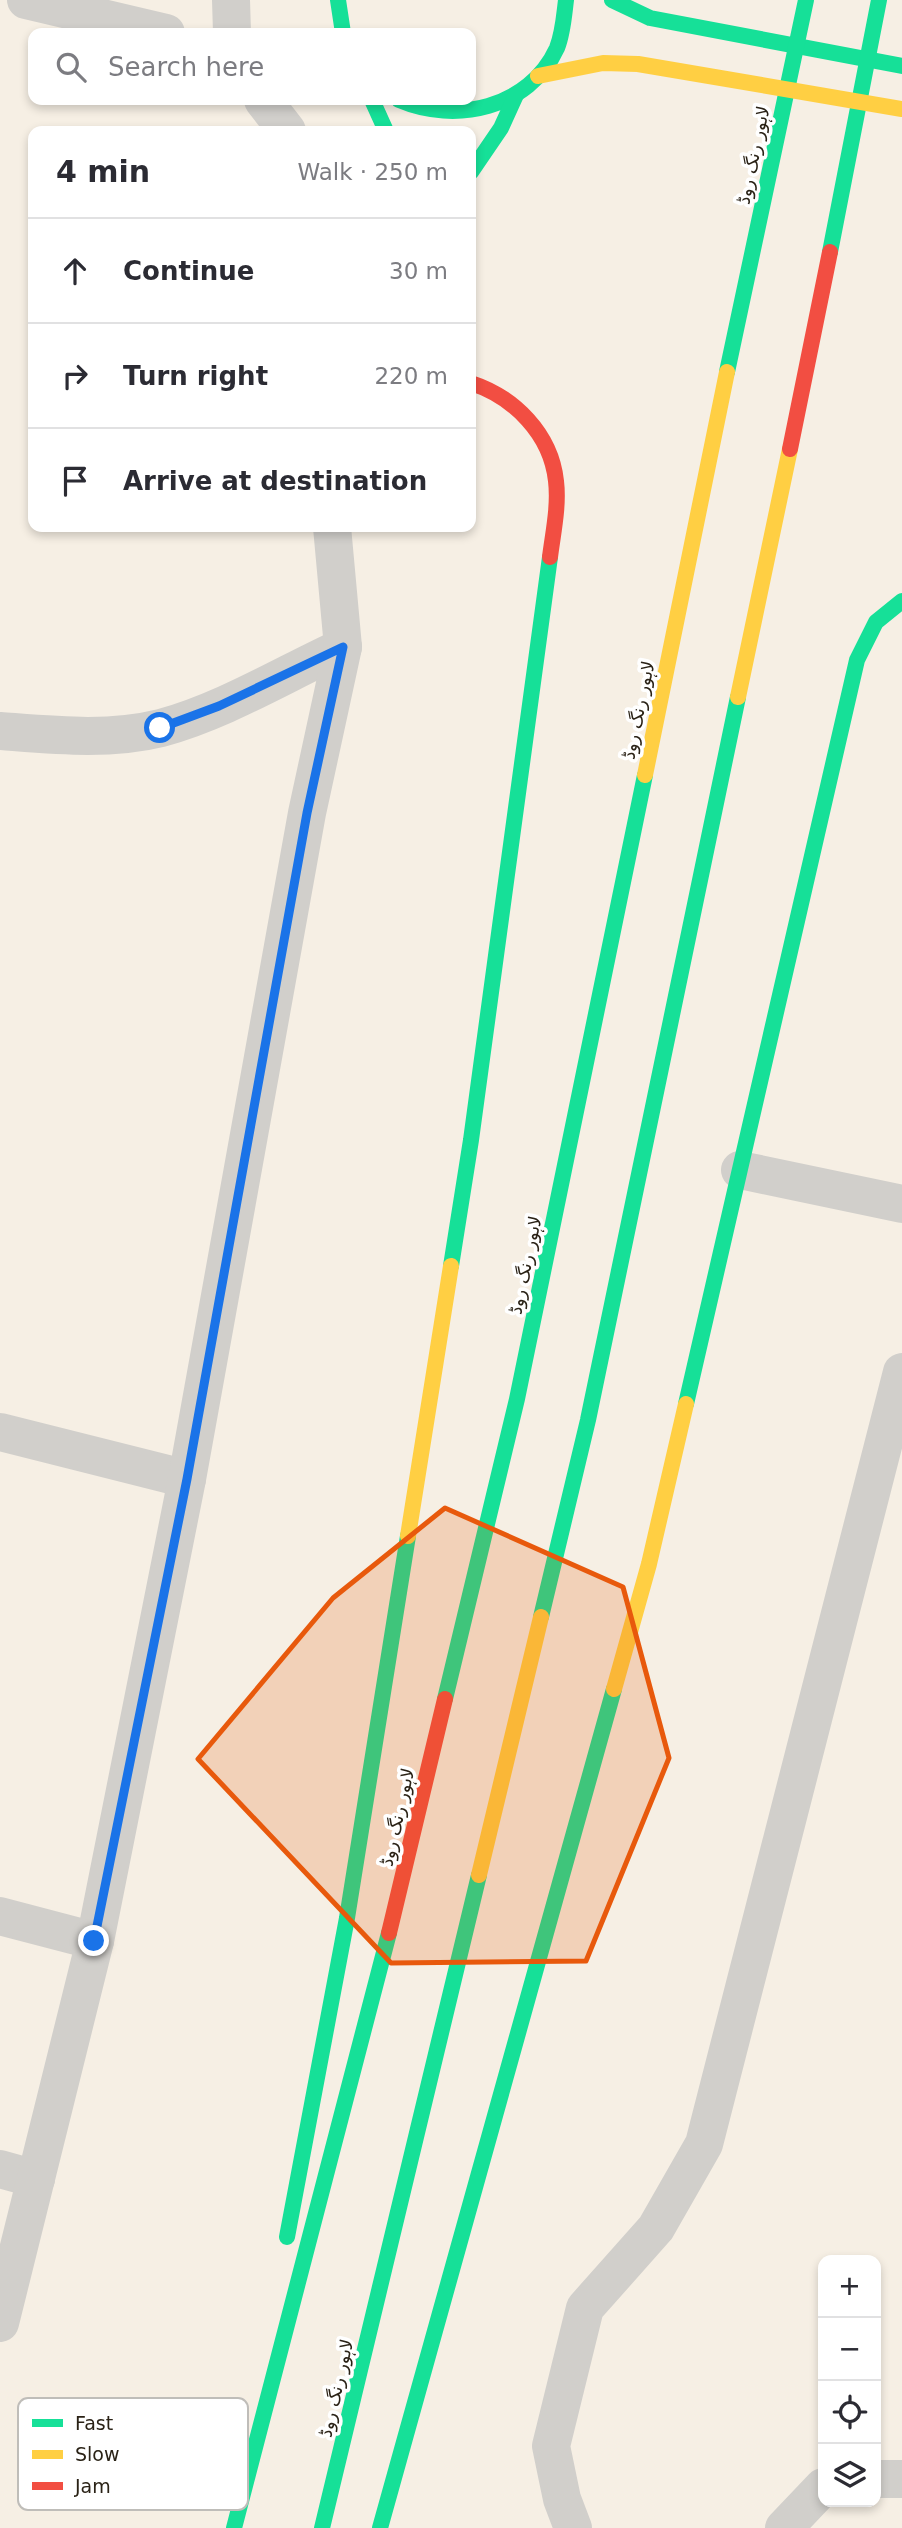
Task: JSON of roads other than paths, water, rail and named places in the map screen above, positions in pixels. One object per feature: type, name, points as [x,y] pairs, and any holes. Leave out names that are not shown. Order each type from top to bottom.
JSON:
[{"type":"highway","points":[[338,0],[342,28]]},
{"type":"highway","points":[[408,105],[446,114],[482,110],[516,95],[538,76],[554,52],[564,24],[566,0]]},
{"type":"highway","points":[[612,0],[650,18],[902,66]]},
{"type":"highway","name":"لاہور رنگ روڈ","points":[[248,2476],[379,1973],[517,1399],[740,307],[806,0]]},
{"type":"highway","name":"لاہور رنگ روڈ","points":[[322,2528],[588,1420],[816,323],[879,0]]},
{"type":"highway","points":[[538,76],[603,63],[638,64],[902,109]]},
{"type":"highway","points":[[476,165],[501,128],[516,95]]},
{"type":"highway","points":[[374,105],[385,126]]},
{"type":"highway","points":[[283,2260],[350,1905],[471,1140],[554,527],[555,475],[540,435],[510,401],[476,385]]},
{"type":"highway","points":[[380,2528],[649,1564],[856,660],[876,622],[902,601]]},
{"type":"highway","points":[[248,2467],[276,2301]]},
{"type":"highway","name":"لاہور رنگ روڈ","points":[[234,2528],[239,2510]]},
{"type":"street","points":[[26,0],[145,28]]},
{"type":"street","points":[[231,0],[232,28]]},
{"type":"street","points":[[267,105],[282,126]]},
{"type":"street","points":[[0,2323],[18,2174],[94,1941],[187,1479],[307,813],[343,647],[332,532]]},
{"type":"street","points":[[0,731],[80,737],[160,728],[219,706],[343,647]]},
{"type":"street","points":[[740,1170],[902,1204]]},
{"type":"street","points":[[573,2528],[562,2499],[551,2446],[585,2308],[656,2228],[704,2144],[897,1415],[902,1371]]},
{"type":"street","points":[[0,1432],[187,1479]]},
{"type":"street","points":[[0,1916],[94,1941]]},
{"type":"street","points":[[881,2479],[902,2479]]},
{"type":"street","points":[[784,2528],[818,2492]]}]
